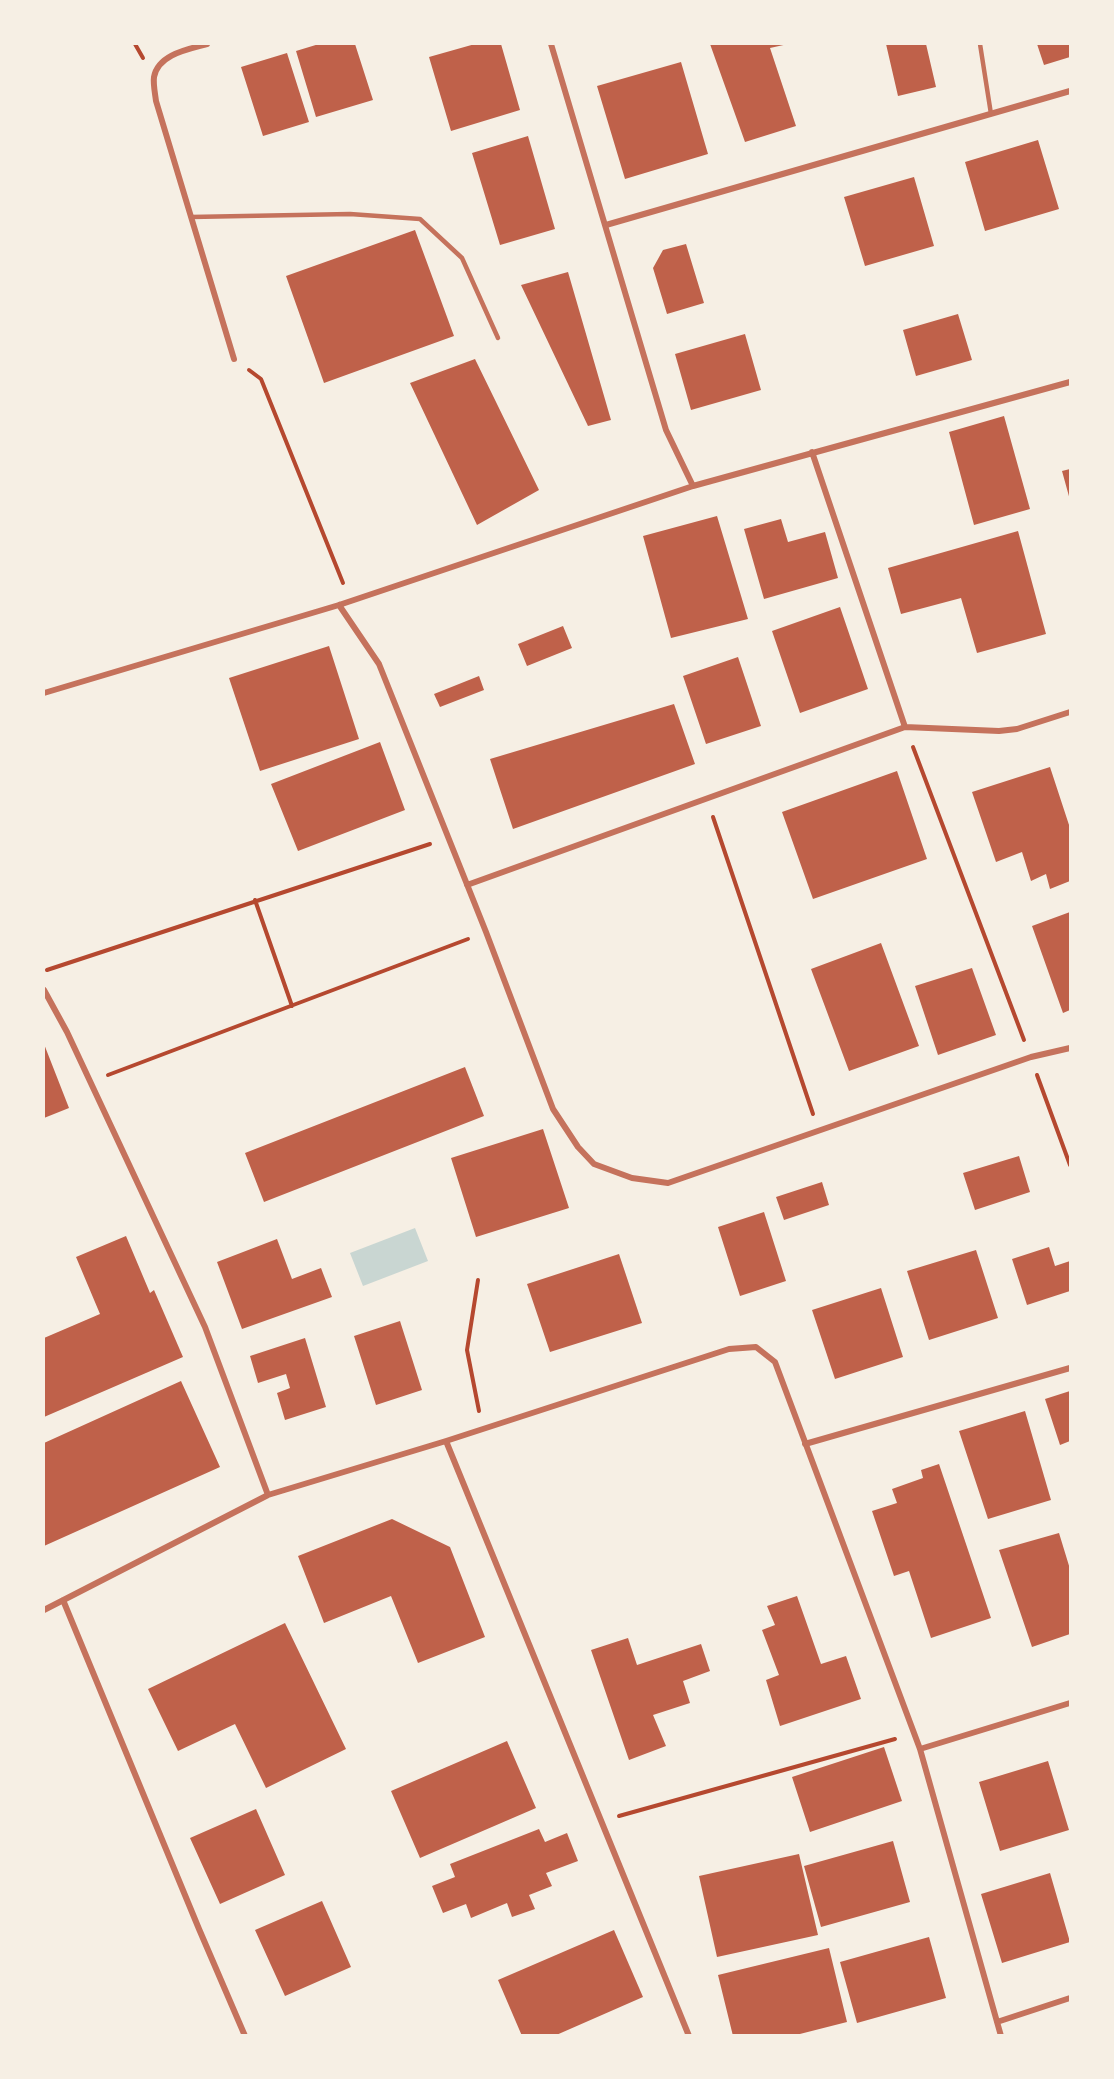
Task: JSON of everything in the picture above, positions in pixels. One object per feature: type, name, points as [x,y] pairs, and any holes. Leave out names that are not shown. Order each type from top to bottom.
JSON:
[{"type":"street","points":[[207,44],[180,51],[160,62],[154,77],[156,100],[234,359]]},
{"type":"street","points":[[551,44],[666,430],[693,486]]},
{"type":"street","points":[[606,225],[1071,91]]},
{"type":"street","points":[[44,693],[339,604],[693,486],[1071,382]]},
{"type":"street","points":[[812,452],[905,727]]},
{"type":"street","points":[[339,604],[380,664],[553,1109],[578,1147],[594,1164],[632,1178],[668,1183],[1030,1058],[1071,1048]]},
{"type":"street","points":[[467,885],[905,727],[999,731],[1017,729],[1071,712]]},
{"type":"street","points":[[44,990],[67,1032],[205,1327],[268,1496]]},
{"type":"street","points":[[44,1610],[268,1496],[729,1349],[756,1347],[775,1362],[915,1734],[1001,2036]]},
{"type":"street","points":[[805,1444],[1071,1368]]},
{"type":"street","points":[[446,1441],[689,2036]]},
{"type":"street","points":[[63,1600],[199,1929],[246,2036]]},
{"type":"street","points":[[920,1749],[1071,1702]]},
{"type":"street","points":[[997,2022],[1071,1998]]},
{"type":"lane","points":[[980,44],[991,114]]},
{"type":"lane","points":[[191,217],[350,214],[420,219],[462,258],[498,338]]},
{"type":"path","points":[[234,359],[261,379],[343,584],[339,604]]},
{"type":"path","points":[[905,727],[1071,1166]]},
{"type":"path","points":[[707,799],[819,1132]]},
{"type":"path","points":[[44,971],[449,838]]},
{"type":"path","points":[[255,900],[292,1006]]},
{"type":"path","points":[[90,1081],[486,932]]},
{"type":"path","points":[[478,1280],[467,1350],[483,1429]]},
{"type":"path","points":[[601,1821],[915,1734]]},
{"type":"shaded area","points":[[415,1228],[428,1261],[363,1286],[350,1253]]},
{"type":"building","points":[[319,44],[355,44],[373,100],[316,117],[296,51]]},
{"type":"building","points":[[475,44],[501,44],[520,110],[451,131],[429,57]]},
{"type":"building","points":[[710,44],[788,44],[770,48],[796,126],[745,142]]},
{"type":"building","points":[[886,44],[926,44],[936,87],[898,96]]},
{"type":"building","points":[[1037,44],[1070,44],[1070,57],[1044,65]]},
{"type":"building","points":[[287,53],[309,122],[263,136],[241,67]]},
{"type":"building","points":[[681,62],[708,154],[625,179],[597,86]]},
{"type":"building","points":[[528,136],[555,229],[500,245],[472,153]]},
{"type":"building","points":[[1038,140],[1059,209],[985,231],[965,162]]},
{"type":"building","points":[[914,177],[934,246],[865,266],[844,197]]},
{"type":"building","points":[[415,230],[454,336],[324,383],[286,276]]},
{"type":"building","points":[[686,244],[704,303],[667,314],[653,268],[663,250]]},
{"type":"building","points":[[568,272],[611,420],[588,426],[521,285]]},
{"type":"building","points":[[958,314],[972,360],[916,376],[903,330]]},
{"type":"building","points":[[745,334],[761,390],[691,410],[675,354]]},
{"type":"building","points":[[475,359],[539,490],[477,525],[410,383]]},
{"type":"building","points":[[1004,416],[1030,509],[974,525],[949,432]]},
{"type":"building","points":[[1070,469],[1070,500],[1062,471]]},
{"type":"building","points":[[717,516],[748,619],[671,638],[643,536]]},
{"type":"building","points":[[781,519],[788,542],[825,532],[838,578],[764,599],[744,529]]},
{"type":"building","points":[[1018,531],[1046,634],[977,653],[961,598],[901,614],[888,568]]},
{"type":"building","points":[[840,607],[868,689],[800,713],[772,631]]},
{"type":"building","points":[[563,626],[572,648],[527,666],[518,644]]},
{"type":"building","points":[[329,646],[359,739],[260,771],[229,678]]},
{"type":"building","points":[[738,657],[761,726],[706,744],[683,676]]},
{"type":"building","points":[[479,676],[484,690],[440,707],[434,694]]},
{"type":"building","points":[[674,704],[695,764],[513,829],[490,759]]},
{"type":"building","points":[[380,742],[405,810],[298,851],[271,784]]},
{"type":"building","points":[[1050,767],[1070,828],[1070,881],[1050,889],[1046,874],[1031,881],[1022,852],[996,862],[972,792]]},
{"type":"building","points":[[897,771],[927,859],[813,899],[782,812]]},
{"type":"building","points":[[1070,912],[1070,1010],[1063,1013],[1032,926]]},
{"type":"building","points":[[881,943],[919,1046],[849,1071],[811,969]]},
{"type":"building","points":[[972,968],[996,1035],[938,1055],[915,986]]},
{"type":"building","points":[[44,1044],[69,1108],[44,1118]]},
{"type":"building","points":[[465,1067],[484,1116],[264,1202],[245,1153]]},
{"type":"building","points":[[543,1129],[569,1208],[476,1237],[451,1158]]},
{"type":"building","points":[[1019,1156],[1030,1192],[975,1210],[963,1173]]},
{"type":"building","points":[[822,1182],[829,1205],[784,1220],[776,1197]]},
{"type":"building","points":[[764,1212],[786,1281],[740,1296],[718,1227]]},
{"type":"building","points":[[126,1236],[150,1293],[154,1290],[183,1357],[44,1417],[44,1338],[100,1314],[76,1257]]},
{"type":"building","points":[[277,1239],[292,1279],[321,1268],[332,1297],[242,1329],[217,1262]]},
{"type":"building","points":[[1049,1247],[1055,1266],[1070,1261],[1070,1291],[1027,1305],[1012,1259]]},
{"type":"building","points":[[976,1250],[998,1318],[929,1340],[907,1271]]},
{"type":"building","points":[[619,1254],[642,1323],[550,1352],[527,1284]]},
{"type":"building","points":[[881,1288],[903,1357],[835,1379],[812,1310]]},
{"type":"building","points":[[400,1321],[422,1390],[376,1405],[354,1336]]},
{"type":"building","points":[[305,1338],[326,1407],[285,1420],[277,1393],[290,1388],[286,1374],[258,1383],[250,1356]]},
{"type":"building","points":[[181,1381],[220,1467],[44,1546],[44,1443]]},
{"type":"building","points":[[1070,1391],[1070,1441],[1060,1445],[1045,1399]]},
{"type":"building","points":[[1025,1411],[1051,1500],[988,1519],[959,1431]]},
{"type":"building","points":[[939,1464],[991,1618],[931,1638],[909,1571],[894,1576],[872,1511],[897,1503],[892,1489],[923,1478],[921,1470]]},
{"type":"building","points":[[392,1519],[450,1547],[485,1637],[418,1663],[391,1596],[324,1623],[298,1556]]},
{"type":"building","points":[[1059,1533],[1070,1569],[1070,1634],[1032,1647],[999,1550]]},
{"type":"building","points":[[797,1596],[821,1664],[846,1656],[861,1699],[780,1726],[766,1680],[779,1675],[762,1630],[775,1625],[767,1606]]},
{"type":"building","points":[[285,1623],[346,1749],[266,1788],[235,1724],[178,1751],[148,1689]]},
{"type":"building","points":[[628,1638],[637,1665],[701,1644],[710,1671],[683,1681],[690,1703],[653,1715],[666,1746],[629,1760],[591,1650]]},
{"type":"building","points":[[507,1741],[536,1808],[420,1858],[391,1791]]},
{"type":"building","points":[[884,1747],[902,1801],[810,1832],[792,1777]]},
{"type":"building","points":[[1048,1761],[1069,1830],[1000,1851],[979,1782]]},
{"type":"building","points":[[256,1809],[285,1875],[220,1904],[190,1838]]},
{"type":"building","points":[[539,1829],[545,1842],[567,1833],[578,1861],[546,1873],[552,1886],[529,1895],[535,1909],[512,1917],[507,1903],[471,1918],[466,1904],[443,1913],[432,1886],[455,1877],[450,1864]]},
{"type":"building","points":[[893,1841],[910,1902],[821,1927],[804,1866]]},
{"type":"building","points":[[799,1854],[818,1935],[717,1957],[699,1876]]},
{"type":"building","points":[[1050,1873],[1070,1942],[1002,1963],[981,1894]]},
{"type":"building","points":[[322,1901],[351,1967],[285,1996],[255,1930]]},
{"type":"building","points":[[614,1930],[643,1997],[554,2036],[522,2036],[498,1980]]},
{"type":"building","points":[[929,1937],[946,1998],[857,2023],[840,1962]]},
{"type":"building","points":[[829,1948],[847,2022],[792,2036],[733,2036],[718,1975]]}]
